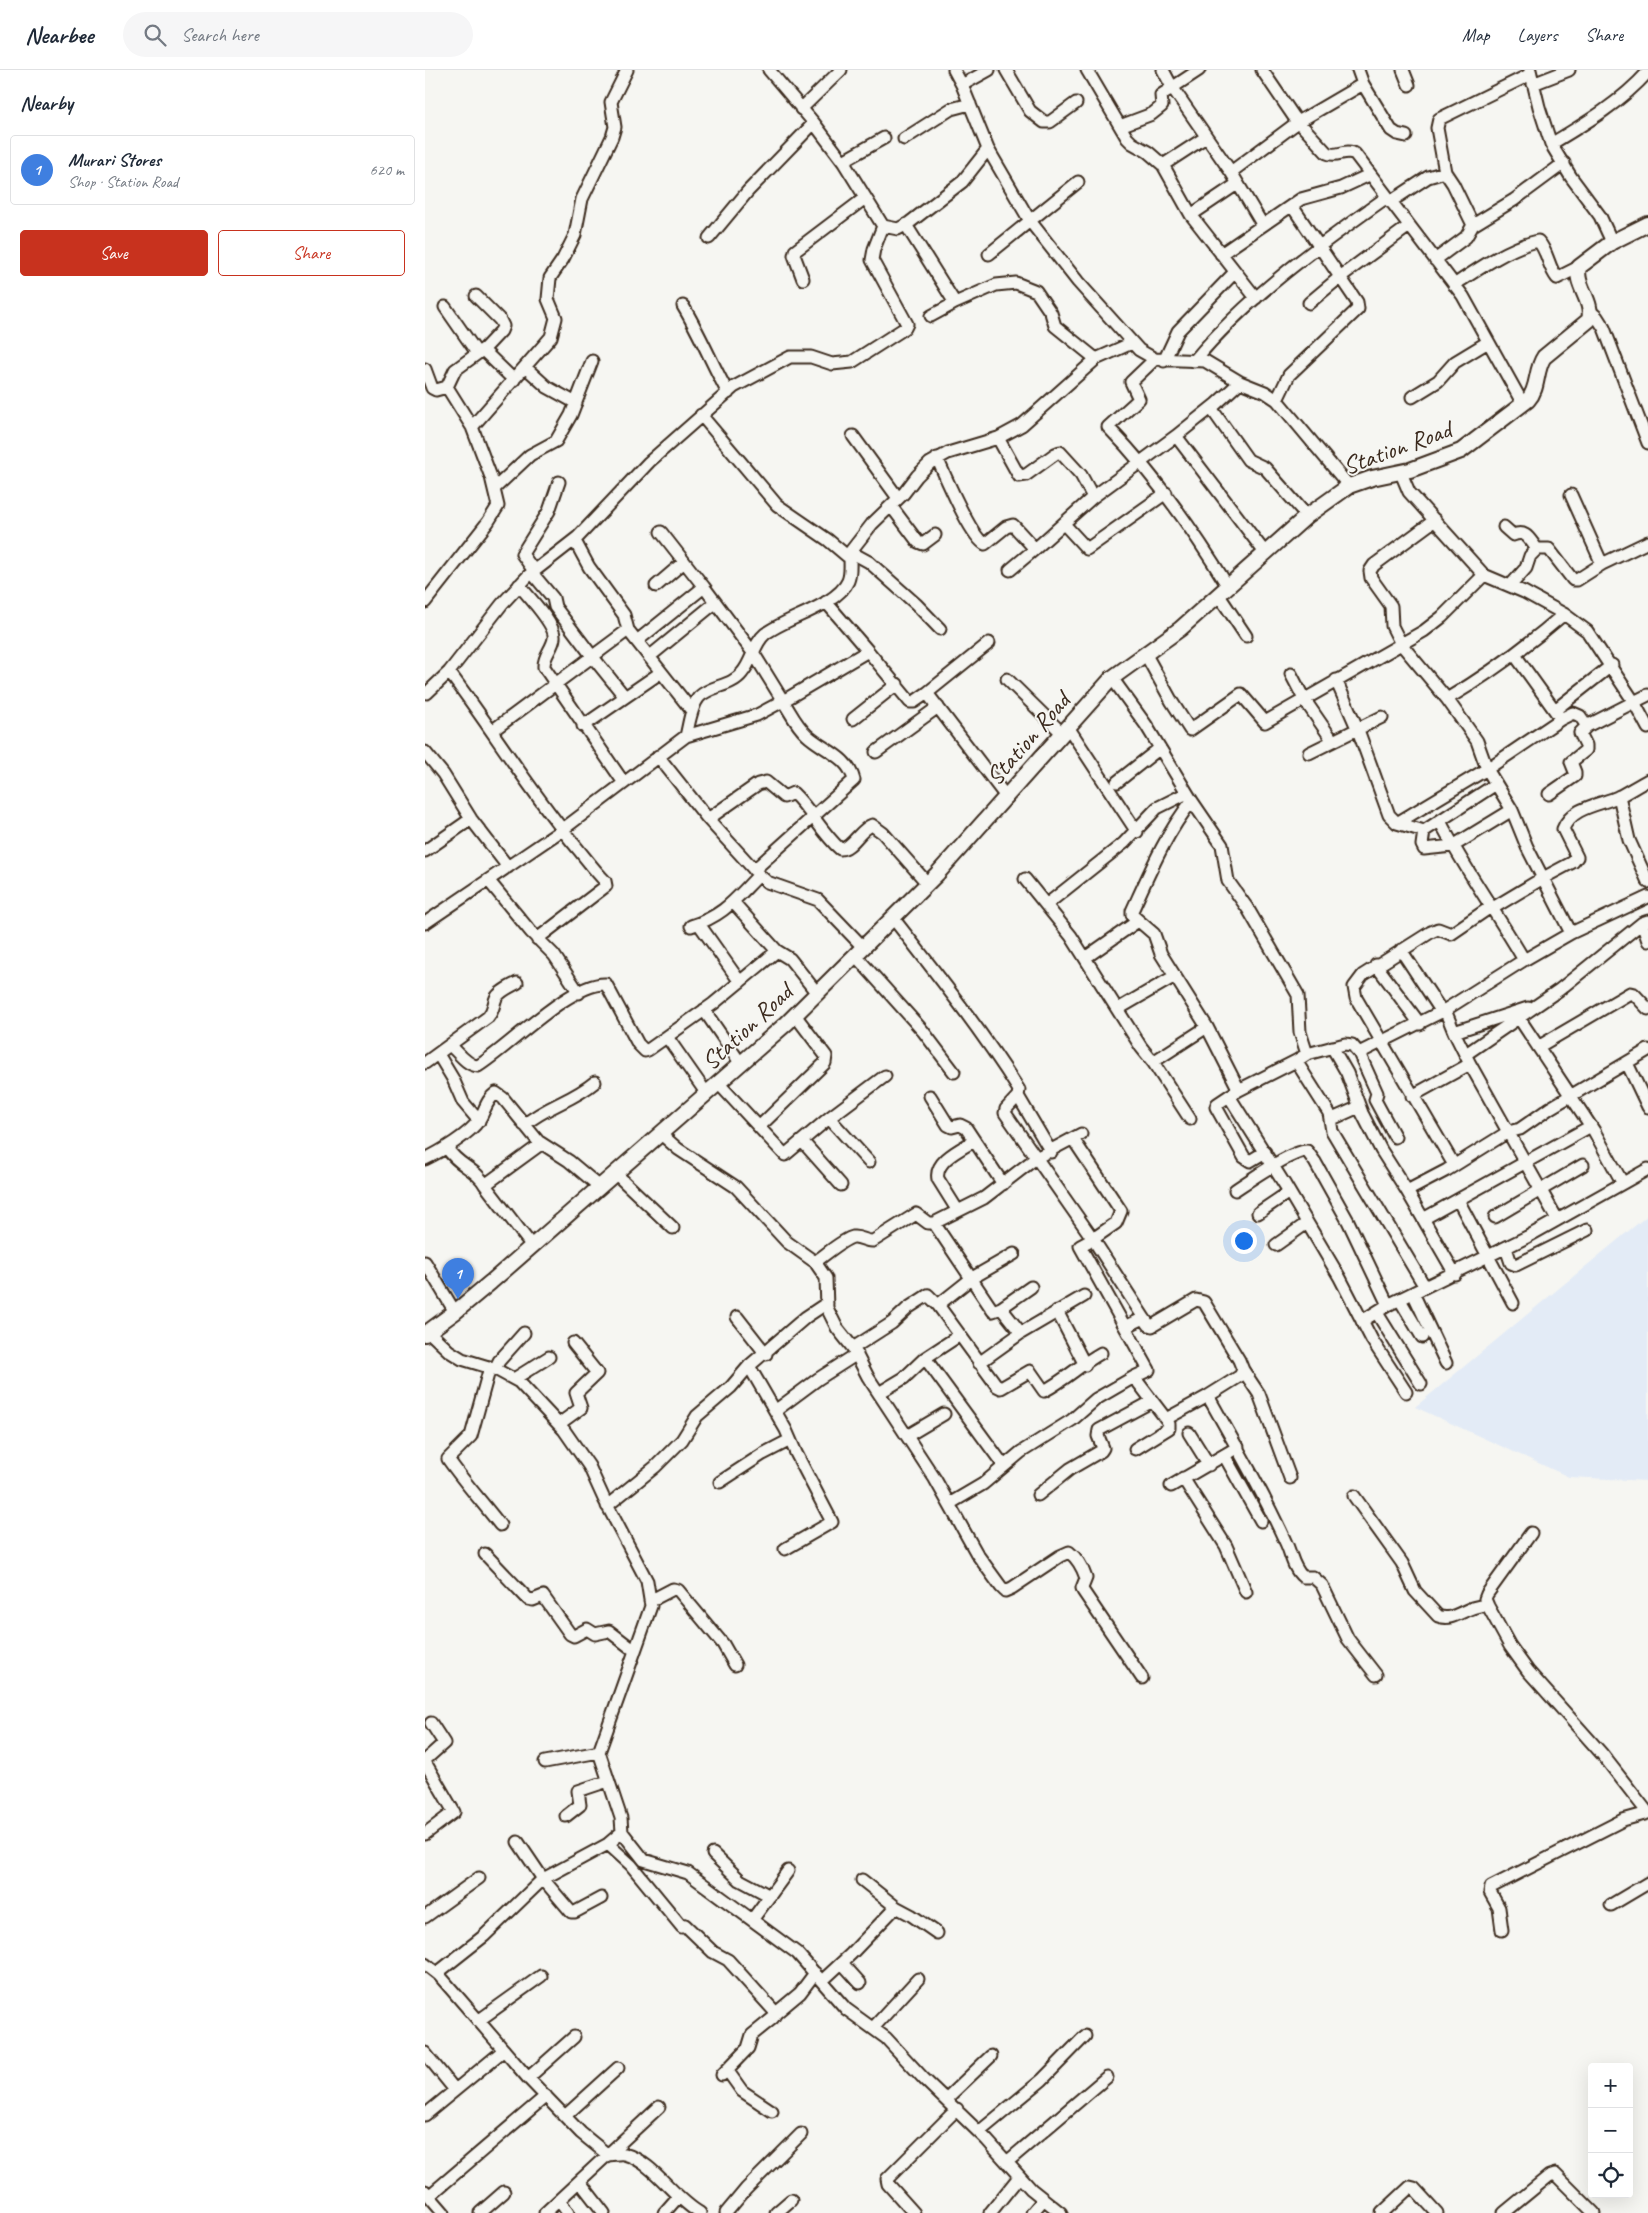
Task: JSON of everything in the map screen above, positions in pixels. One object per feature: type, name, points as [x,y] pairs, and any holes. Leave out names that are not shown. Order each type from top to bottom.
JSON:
[{"type":"main road","points":[[1591,312],[1578,276],[1579,267],[1612,242],[1648,224]]},
{"type":"main road","name":"Station Road","points":[[427,1333],[455,1312],[532,1246],[719,1084],[795,1015],[927,884],[1007,798],[1113,678],[1180,629],[1307,516],[1349,486],[1372,478],[1401,473],[1461,451],[1523,404],[1532,395],[1540,363],[1584,325],[1591,312]]},
{"type":"street","points":[[472,426],[515,380],[551,337],[557,318],[547,299],[550,278],[563,259],[575,235],[582,199],[612,137],[615,127],[611,102],[627,70]]},
{"type":"street","points":[[769,70],[843,161],[883,226],[898,229],[906,225],[955,189],[988,149]]},
{"type":"street","points":[[801,109],[841,70]]},
{"type":"street","points":[[954,70],[988,149],[1030,221],[1078,282],[1132,343],[1139,350],[1159,360],[1205,361],[1240,382],[1257,388],[1277,400],[1349,486]]},
{"type":"street","points":[[962,85],[989,70]]},
{"type":"street","points":[[1006,70],[1030,112],[1044,122],[1050,122],[1076,103]]},
{"type":"street","points":[[1087,70],[1132,143],[1148,152],[1163,165],[1191,214],[1256,298]]},
{"type":"street","points":[[1163,70],[1205,137],[1231,172],[1262,224]]},
{"type":"street","points":[[1120,126],[1152,114],[1161,106],[1161,95],[1199,70]]},
{"type":"street","points":[[1262,70],[1298,122],[1329,155],[1353,152],[1463,296],[1523,404]]},
{"type":"street","points":[[1358,70],[1363,84],[1391,130],[1405,136]]},
{"type":"street","points":[[1403,70],[1409,85]]},
{"type":"street","points":[[1473,224],[1445,172],[1437,128],[1439,119],[1531,76],[1569,70]]},
{"type":"street","points":[[1551,144],[1606,111],[1631,90],[1648,72]]},
{"type":"street","points":[[1531,76],[1551,144],[1571,177],[1600,216],[1612,242]]},
{"type":"street","points":[[1231,172],[1298,122],[1363,84]]},
{"type":"street","points":[[904,139],[951,109],[970,104]]},
{"type":"street","points":[[709,238],[748,191],[814,123]]},
{"type":"street","points":[[1163,165],[1205,137]]},
{"type":"street","points":[[843,161],[884,138]]},
{"type":"street","points":[[1435,260],[1466,238],[1473,224],[1515,200],[1564,163]]},
{"type":"street","points":[[1194,360],[1213,338],[1256,298],[1320,245],[1428,176],[1445,172]]},
{"type":"street","points":[[1221,254],[1262,224],[1307,197],[1341,188],[1369,175]]},
{"type":"street","points":[[989,254],[1078,182]]},
{"type":"street","points":[[1191,214],[1237,184]]},
{"type":"street","points":[[803,279],[793,255],[795,251],[865,198]]},
{"type":"street","points":[[1277,400],[1289,375],[1358,309],[1357,302],[1292,206]]},
{"type":"street","points":[[906,225],[955,302]]},
{"type":"street","points":[[426,693],[449,672],[519,585],[533,572],[575,541],[649,462],[728,393],[790,357],[811,357],[832,364],[852,362],[905,328],[907,324],[873,260],[874,249],[883,226]]},
{"type":"street","points":[[1309,303],[1340,277],[1409,226]]},
{"type":"street","points":[[1454,285],[1491,262],[1538,241],[1543,246],[1551,272],[1557,278],[1579,267]]},
{"type":"street","points":[[1235,272],[1178,331],[1159,360],[1131,382],[1139,399],[1108,427],[1166,493],[1195,533],[1246,636]]},
{"type":"street","points":[[931,316],[955,302],[996,285],[1016,283],[1036,291],[1051,313],[1055,326],[1096,359]]},
{"type":"street","points":[[447,387],[455,370],[481,350],[501,331],[503,326],[500,320],[476,296]]},
{"type":"street","points":[[683,306],[728,393]]},
{"type":"street","points":[[445,307],[481,350],[515,380]]},
{"type":"street","points":[[1591,312],[1597,317],[1604,328],[1648,442]]},
{"type":"street","points":[[1412,397],[1438,381],[1455,362],[1487,342]]},
{"type":"street","points":[[847,556],[872,524],[922,469],[937,458],[1009,433],[1031,418],[1096,359],[1132,343]]},
{"type":"street","points":[[495,488],[530,455],[556,441],[576,403],[592,361]]},
{"type":"street","points":[[525,367],[547,387],[576,403]]},
{"type":"street","points":[[425,369],[434,390],[447,387]]},
{"type":"street","points":[[1010,570],[1093,497],[1211,408],[1240,382]]},
{"type":"street","points":[[425,602],[499,503],[472,426],[447,387]]},
{"type":"street","points":[[1211,408],[1248,460],[1265,468],[1307,516]]},
{"type":"street","points":[[686,736],[693,711],[700,696],[737,679],[742,674],[754,654],[757,644],[765,634],[826,602],[844,588],[848,580],[850,558],[828,540],[773,502],[701,415]]},
{"type":"street","points":[[853,436],[918,542],[923,544],[935,535]]},
{"type":"street","points":[[1175,436],[1266,554]]},
{"type":"street","points":[[998,438],[1019,476],[1025,475],[1060,452],[1081,475],[1093,497]]},
{"type":"street","points":[[937,458],[962,511],[980,541],[985,544],[1006,527],[1013,525],[1035,549]]},
{"type":"street","points":[[1401,473],[1409,492],[1484,574],[1564,614],[1587,631],[1612,665],[1648,728]]},
{"type":"street","points":[[559,482],[549,511],[522,554],[553,598],[555,607],[625,697]]},
{"type":"street","points":[[1063,524],[1087,549],[1166,493]]},
{"type":"street","points":[[1571,494],[1602,564]]},
{"type":"street","points":[[1435,520],[1374,565],[1370,571],[1371,578],[1391,606],[1392,626],[1401,644],[1447,699],[1477,741],[1487,769],[1512,810],[1571,933]]},
{"type":"street","points":[[1504,527],[1513,535],[1524,534],[1537,549]]},
{"type":"street","points":[[661,532],[754,654],[793,720],[807,735],[842,759],[852,772],[854,780],[757,872],[724,911],[711,920],[695,925],[740,982]]},
{"type":"street","points":[[575,541],[589,567],[624,615],[628,630],[660,673],[693,711]]},
{"type":"street","points":[[1510,586],[1526,568],[1530,556],[1537,549],[1549,549],[1573,580],[1577,580],[1602,564],[1648,542]]},
{"type":"street","points":[[847,556],[858,556],[883,573],[940,629]]},
{"type":"street","points":[[656,586],[684,562]]},
{"type":"street","points":[[1146,655],[1190,730],[1241,694],[1265,722],[1336,680],[1424,632],[1484,574]]},
{"type":"street","points":[[519,585],[554,630],[554,640],[543,662],[544,667],[624,783]]},
{"type":"street","points":[[637,641],[704,587]]},
{"type":"street","points":[[826,602],[897,684],[910,702],[914,702],[927,693],[989,643]]},
{"type":"street","points":[[649,657],[715,603]]},
{"type":"street","points":[[1447,699],[1515,655],[1564,614]]},
{"type":"street","points":[[492,732],[628,630]]},
{"type":"street","points":[[425,923],[562,830],[686,736],[757,715],[869,651]]},
{"type":"street","points":[[1515,655],[1558,715]]},
{"type":"street","points":[[1397,823],[1487,769],[1558,715],[1612,665]]},
{"type":"street","points":[[449,672],[562,830],[605,881],[606,886],[537,939]]},
{"type":"street","points":[[583,726],[660,673]]},
{"type":"street","points":[[1291,674],[1333,741]]},
{"type":"street","points":[[1113,678],[1146,725],[1189,797],[1222,845],[1228,881],[1248,909],[1298,995],[1300,1032],[1307,1054]]},
{"type":"street","points":[[1007,679],[1065,731],[1137,832]]},
{"type":"street","points":[[1336,680],[1358,730],[1384,806],[1397,823],[1424,831],[1496,784]]},
{"type":"street","points":[[853,719],[897,684]]},
{"type":"street","points":[[927,693],[1007,798]]},
{"type":"street","points":[[1549,794],[1575,776],[1571,762],[1586,750],[1580,733],[1587,726],[1648,695]]},
{"type":"street","points":[[876,752],[937,707]]},
{"type":"street","points":[[1558,715],[1573,713],[1580,716],[1587,726]]},
{"type":"street","points":[[1309,753],[1358,730],[1382,716]]},
{"type":"street","points":[[1117,782],[1160,748]]},
{"type":"street","points":[[658,756],[708,819],[767,882],[817,900],[923,1030],[954,1072]]},
{"type":"street","points":[[427,758],[443,774],[471,819],[508,867]]},
{"type":"street","points":[[1454,1165],[1412,1096],[1354,993],[1356,982],[1376,966],[1436,929],[1451,934],[1493,907],[1573,862],[1577,857],[1563,829],[1565,823],[1590,805],[1619,796],[1648,780]]},
{"type":"street","points":[[708,819],[758,784],[767,782],[784,797],[793,793],[807,806],[813,817],[835,844],[844,850],[865,828],[872,825],[883,834],[927,884]]},
{"type":"street","points":[[1619,796],[1629,840],[1648,882]]},
{"type":"street","points":[[1046,905],[1137,832],[1157,808],[1189,797]]},
{"type":"street","points":[[1189,797],[1132,915],[1154,934],[1161,954],[1207,1027],[1234,1093],[1265,1152],[1340,1278],[1372,1340],[1406,1392]]},
{"type":"street","points":[[1424,831],[1422,845],[1424,849],[1453,846],[1512,810]]},
{"type":"street","points":[[425,851],[471,819]]},
{"type":"street","points":[[1440,821],[1453,846],[1493,907],[1524,960]]},
{"type":"street","points":[[1025,878],[1085,958],[1141,1047],[1190,1119]]},
{"type":"street","points":[[489,880],[537,939],[554,955],[579,993]]},
{"type":"street","points":[[1359,1053],[1443,1011],[1571,933],[1648,896]]},
{"type":"street","points":[[733,902],[777,951],[790,959],[817,993]]},
{"type":"street","points":[[893,918],[1002,1062],[1020,1094],[1006,1109],[1005,1113],[1093,1239],[1150,1326],[1200,1299],[1208,1306],[1243,1370],[1259,1394],[1291,1478]]},
{"type":"street","points":[[1085,958],[1138,921]]},
{"type":"street","points":[[1412,1096],[1468,1059],[1645,922],[1648,941]]},
{"type":"street","points":[[1401,950],[1443,1011],[1557,1219]]},
{"type":"street","points":[[450,1045],[473,1066],[478,1066],[547,1013],[579,993],[599,984],[606,984],[639,1044],[645,1051],[667,1038],[704,1010],[777,951]]},
{"type":"street","points":[[1376,966],[1420,1024]]},
{"type":"street","points":[[1118,1009],[1175,976]]},
{"type":"street","points":[[425,1063],[488,1017],[493,1012],[495,1000],[500,993],[517,983]]},
{"type":"street","points":[[1538,1047],[1630,993],[1634,994],[1648,1008]]},
{"type":"street","points":[[1454,1032],[1536,1005]]},
{"type":"street","points":[[704,1010],[741,1064]]},
{"type":"street","points":[[759,1127],[825,1063],[826,1056],[795,1015]]},
{"type":"street","points":[[1519,1018],[1591,1126],[1622,1182]]},
{"type":"street","points":[[1153,1062],[1207,1027]]},
{"type":"street","points":[[667,1038],[707,1094]]},
{"type":"street","points":[[1265,1152],[1250,1160],[1244,1157],[1216,1107],[1234,1093],[1307,1054],[1349,1044],[1359,1053],[1377,1093],[1375,1100],[1395,1138]]},
{"type":"street","points":[[1332,1047],[1347,1073],[1359,1106],[1381,1150],[1455,1274]]},
{"type":"street","points":[[1407,1191],[1508,1132],[1520,1129],[1570,1096],[1648,1050]]},
{"type":"street","points":[[438,1054],[453,1079],[463,1102],[479,1121]]},
{"type":"street","points":[[1296,1061],[1321,1097],[1329,1113],[1332,1131],[1425,1287]]},
{"type":"street","points":[[1627,1063],[1648,1107]]},
{"type":"street","points":[[719,1084],[785,1155],[829,1118],[885,1076]]},
{"type":"street","points":[[524,1125],[539,1113],[580,1094],[595,1082]]},
{"type":"street","points":[[425,1159],[447,1148],[479,1121],[487,1103],[496,1093],[503,1098],[541,1144],[569,1161],[599,1187]]},
{"type":"street","points":[[930,1096],[947,1125],[963,1125],[1003,1184]]},
{"type":"street","points":[[1018,1096],[1051,1152]]},
{"type":"street","points":[[1330,1120],[1359,1106]]},
{"type":"street","points":[[829,1118],[869,1162]]},
{"type":"street","points":[[1423,1219],[1591,1126]]},
{"type":"street","points":[[661,1134],[678,1149],[736,1187],[787,1242],[815,1262],[826,1278],[827,1303],[837,1328],[855,1351],[879,1393],[949,1504],[977,1554],[1004,1590],[1012,1588],[1065,1553],[1072,1554],[1084,1570],[1087,1578],[1082,1588],[1083,1591],[1142,1678]]},
{"type":"street","points":[[815,1262],[849,1239],[858,1237],[870,1242],[915,1214],[928,1223],[934,1223],[981,1200],[1036,1158],[1051,1152],[1077,1136],[1121,1211],[1116,1223],[1080,1246],[1149,1370],[1096,1399],[1071,1420],[1021,1452],[983,1484],[949,1504]]},
{"type":"street","points":[[802,1141],[841,1185]]},
{"type":"street","points":[[957,1211],[937,1174],[939,1167],[947,1159],[974,1141]]},
{"type":"street","points":[[485,1185],[541,1144]]},
{"type":"street","points":[[447,1148],[459,1163],[481,1178],[532,1246]]},
{"type":"street","points":[[1235,1190],[1274,1166],[1301,1152],[1307,1151],[1348,1221],[1388,1306]]},
{"type":"street","points":[[1495,1217],[1542,1191],[1583,1165]]},
{"type":"street","points":[[1362,1321],[1413,1293],[1506,1248],[1648,1169]]},
{"type":"street","points":[[615,1173],[673,1228]]},
{"type":"street","points":[[1258,1213],[1289,1192]]},
{"type":"street","points":[[1458,1200],[1513,1303]]},
{"type":"street","points":[[1277,1245],[1307,1222]]},
{"type":"street","points":[[934,1223],[993,1311],[1001,1308],[1031,1287]]},
{"type":"street","points":[[1506,1248],[1513,1266],[1587,1230]]},
{"type":"street","points":[[938,1305],[972,1278],[1014,1254]]},
{"type":"street","points":[[425,1262],[455,1312]]},
{"type":"street","points":[[1413,1293],[1446,1363]]},
{"type":"street","points":[[775,1412],[892,1323],[907,1308],[924,1296],[930,1295],[979,1363],[997,1386],[1001,1388],[1030,1372],[1044,1391],[1085,1365],[1086,1361],[1101,1353]]},
{"type":"street","points":[[979,1363],[1021,1333],[1084,1296]]},
{"type":"street","points":[[1400,1300],[1421,1337]]},
{"type":"street","points":[[607,1506],[655,1467],[682,1440],[697,1416],[731,1387],[749,1366],[766,1354],[806,1317],[827,1303]]},
{"type":"street","points":[[1001,1308],[1021,1333]]},
{"type":"street","points":[[1057,1311],[1085,1365]]},
{"type":"street","points":[[1377,1313],[1421,1384]]},
{"type":"street","points":[[737,1317],[766,1354]]},
{"type":"street","points":[[1125,1327],[1144,1318]]},
{"type":"street","points":[[427,1333],[462,1360],[493,1368],[514,1379],[538,1400],[559,1424],[589,1466],[607,1506],[647,1581],[651,1606],[599,1752],[621,1818],[622,1832],[644,1860],[688,1873],[797,1953],[846,2009],[873,2028],[957,2109],[1019,2177],[1043,2200],[1061,2213]]},
{"type":"street","points":[[500,1525],[471,1487],[464,1482],[448,1459],[471,1436],[493,1368],[524,1333]]},
{"type":"street","points":[[879,1393],[903,1378],[925,1358],[959,1335]]},
{"type":"street","points":[[559,1424],[581,1408],[576,1393],[597,1373],[573,1343]]},
{"type":"street","points":[[514,1379],[549,1358]]},
{"type":"street","points":[[925,1358],[1004,1466]]},
{"type":"street","points":[[749,1366],[832,1522],[785,1549]]},
{"type":"street","points":[[1166,1419],[1240,1376],[1243,1370]]},
{"type":"street","points":[[1134,1377],[1169,1424],[1169,1428],[1135,1449]]},
{"type":"street","points":[[1208,1396],[1237,1447],[1286,1542],[1297,1571],[1303,1577],[1313,1578],[1322,1585],[1348,1639],[1376,1675]]},
{"type":"street","points":[[1038,1495],[1070,1469],[1101,1451],[1103,1448],[1098,1436],[1099,1430],[1151,1402]]},
{"type":"street","points":[[907,1436],[944,1414]]},
{"type":"street","points":[[1189,1433],[1209,1465]]},
{"type":"street","points":[[720,1482],[763,1454],[790,1440]]},
{"type":"street","points":[[1171,1486],[1237,1447]]},
{"type":"street","points":[[1224,1455],[1261,1521]]},
{"type":"street","points":[[1183,1478],[1226,1546],[1245,1592]]},
{"type":"street","points":[[1354,1496],[1402,1563],[1419,1596],[1438,1616],[1450,1618],[1472,1607],[1488,1606]]},
{"type":"street","points":[[1502,1930],[1499,1908],[1490,1892],[1491,1887],[1623,1820],[1648,1813],[1602,1754],[1527,1671],[1510,1646],[1485,1599],[1531,1533]]},
{"type":"street","points":[[485,1554],[529,1599],[533,1600],[543,1596],[570,1634],[575,1636],[587,1629],[595,1634],[609,1631],[635,1650]]},
{"type":"street","points":[[650,1601],[673,1589],[678,1590],[723,1644],[735,1665]]},
{"type":"street","points":[[425,1834],[454,1812],[425,1761],[444,1743],[431,1723]]},
{"type":"street","points":[[545,1762],[599,1752]]},
{"type":"street","points":[[565,1816],[580,1805],[578,1792],[608,1781]]},
{"type":"street","points":[[439,1975],[441,1970],[485,1936],[543,1879],[608,1844],[622,1832]]},
{"type":"street","points":[[518,1842],[543,1879],[571,1912],[575,1912],[601,1898]]},
{"type":"street","points":[[608,1844],[631,1865],[682,1927],[685,1925],[713,1952],[727,1960],[776,2013]]},
{"type":"street","points":[[713,1854],[740,1880],[770,1896]]},
{"type":"street","points":[[752,1920],[788,1871]]},
{"type":"street","points":[[425,1917],[479,1878]]},
{"type":"street","points":[[861,1880],[896,1907],[937,1933]]},
{"type":"street","points":[[1611,1905],[1648,1883]]},
{"type":"street","points":[[772,2111],[755,2102],[725,2073],[748,2048],[752,2035],[818,1977],[842,1963],[896,1907]]},
{"type":"street","points":[[842,1963],[860,1983]]},
{"type":"street","points":[[425,1964],[439,1975],[529,2078],[581,2133],[608,2155],[623,2154],[647,2167],[686,2205],[700,2213]]},
{"type":"street","points":[[478,2021],[541,1976]]},
{"type":"street","points":[[873,2028],[918,1979]]},
{"type":"street","points":[[979,2132],[1042,2080],[1085,2036]]},
{"type":"street","points":[[529,2078],[574,2037]]},
{"type":"street","points":[[425,2114],[504,2050]]},
{"type":"street","points":[[425,2053],[455,2090]]},
{"type":"street","points":[[946,2099],[991,2056]]},
{"type":"street","points":[[565,2116],[617,2068]]},
{"type":"street","points":[[1007,2162],[1107,2077]]},
{"type":"street","points":[[444,2213],[427,2194],[546,2096]]},
{"type":"street","points":[[545,2213],[659,2107]]},
{"type":"street","points":[[914,2213],[888,2184],[887,2179],[957,2109]]},
{"type":"street","points":[[726,2213],[753,2182],[801,2134]]},
{"type":"street","points":[[1504,2213],[1549,2176],[1555,2174],[1594,2213]]},
{"type":"street","points":[[990,2213],[1019,2177]]},
{"type":"street","points":[[579,2182],[604,2213]]},
{"type":"street","points":[[1382,2213],[1410,2187],[1414,2188],[1437,2213]]},
{"type":"street","points":[[480,2213],[504,2192]]},
{"type":"street","points":[[664,2213],[679,2197]]},
{"type":"street","points":[[559,2200],[568,2213]]},
{"type":"street","points":[[776,2213],[791,2200]]},
{"type":"street","points":[[1032,2213],[1043,2200]]},
{"type":"shaded area","points":[[1648,1215],[1648,1481],[1569,1477],[1415,1407]]},
{"type":"place","name":"Murari Stores","points":[[458,1299]]}]
